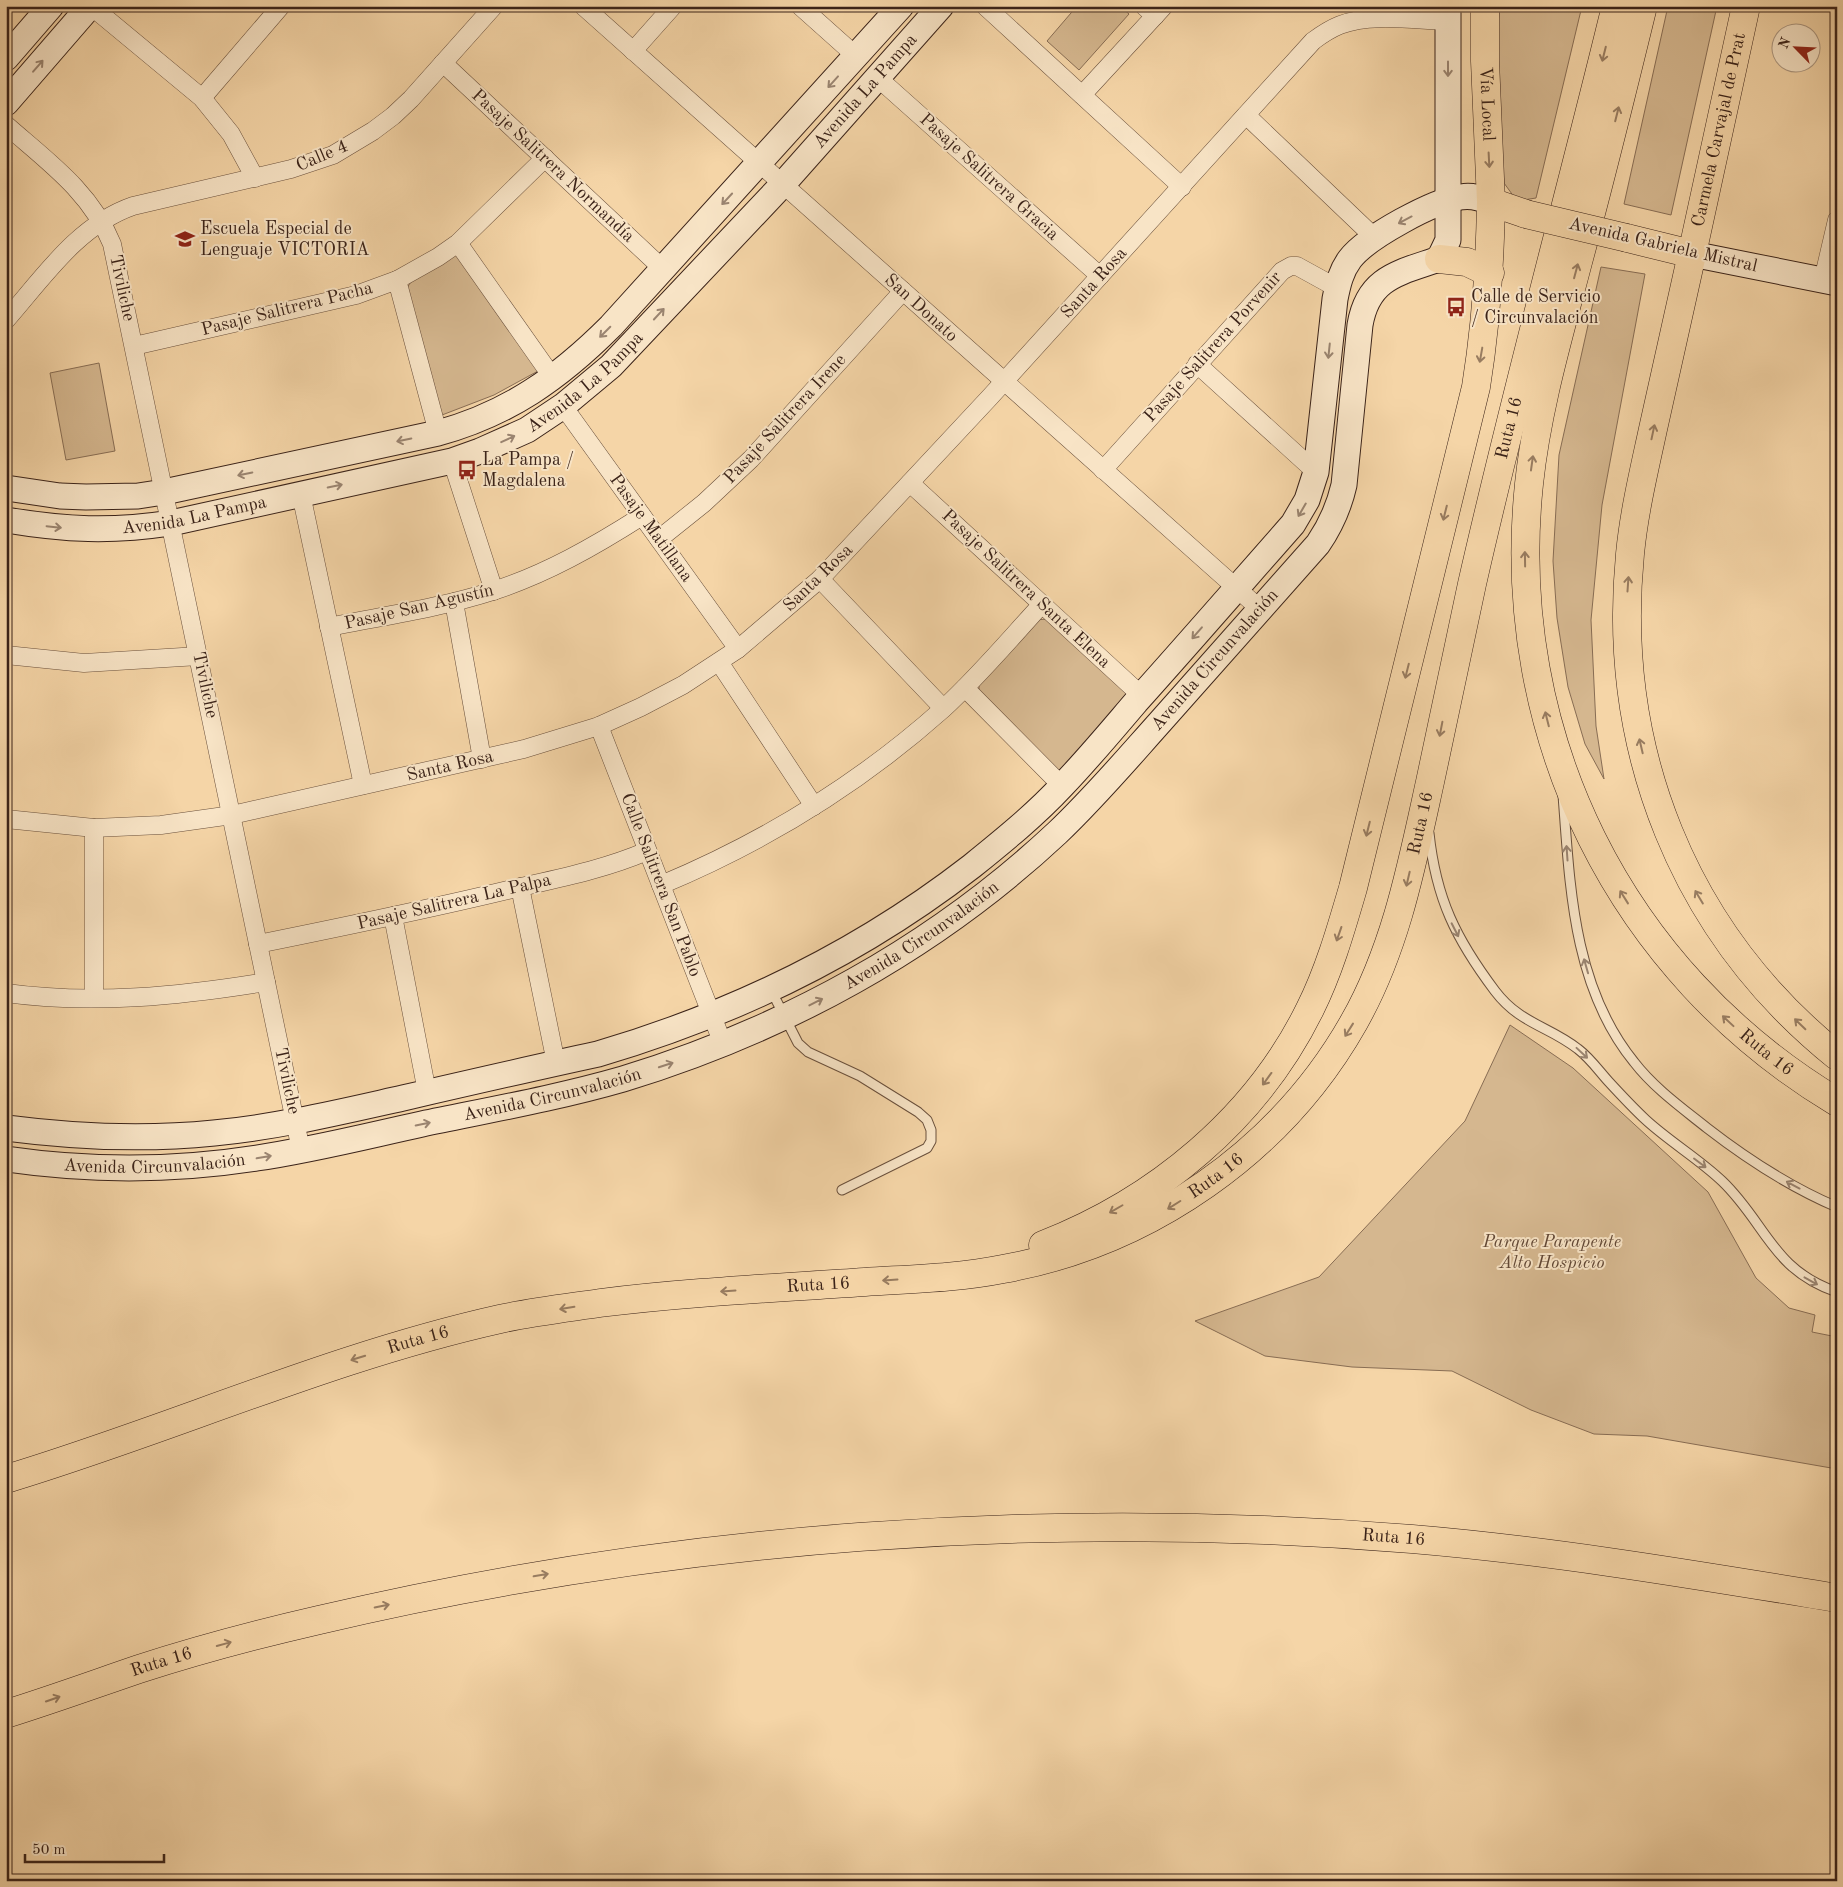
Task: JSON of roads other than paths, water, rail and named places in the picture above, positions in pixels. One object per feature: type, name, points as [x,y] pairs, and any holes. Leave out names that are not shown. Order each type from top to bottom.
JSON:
[{"type":"main road","name":"Vía Local","points":[[939,1277],[977,1268],[1049,1242],[1099,1218],[1144,1193],[1172,1174],[1219,1134],[1260,1088],[1296,1036],[1326,972],[1353,888],[1476,387],[1484,337],[1490,273],[1491,202],[1485,70],[1485,6]]},
{"type":"main road","name":"Ruta 16","points":[[6,1480],[332,1366],[386,1349],[503,1318],[572,1307],[676,1295],[939,1277],[1005,1269],[1038,1262],[1069,1253],[1125,1231],[1165,1211],[1224,1171],[1274,1128],[1311,1086],[1336,1052],[1353,1024],[1372,987],[1393,933],[1405,894],[1454,665],[1505,443],[1616,6]]},
{"type":"main road","name":"Ruta 16","points":[[1643,6],[1548,381],[1540,415],[1530,480],[1525,546],[1528,615],[1540,689],[1561,766],[1581,818],[1612,878],[1629,906],[1666,956],[1734,1027],[1789,1071],[1837,1102]]},
{"type":"main road","name":"Carmela Carvajal de Prat","points":[[1746,6],[1639,498],[1630,553],[1626,626],[1632,698],[1638,736],[1647,773],[1669,836],[1694,888],[1736,952],[1770,993],[1803,1027],[1837,1056]]},
{"type":"main road","name":"Avenida Gabriela Mistral","points":[[1491,202],[1526,214],[1692,254]]},
{"type":"main road","points":[[1439,259],[1467,262],[1490,273]]},
{"type":"main road","name":"Ruta 16","points":[[6,1714],[205,1649],[316,1620],[457,1590],[578,1568],[727,1548],[914,1534],[1012,1529],[1114,1527],[1216,1528],[1326,1533],[1425,1540],[1585,1558],[1837,1598]]},
{"type":"street","points":[[6,58],[51,6]]},
{"type":"street","points":[[6,102],[91,6],[202,98],[231,134],[255,178]]},
{"type":"street","points":[[202,98],[281,6]]},
{"type":"street","name":"Calle 4","points":[[6,320],[81,237],[102,221],[118,212],[134,206],[312,163],[352,144],[393,116],[411,99],[494,6]]},
{"type":"street","name":"San Donato","points":[[583,6],[1260,609]]},
{"type":"street","points":[[633,51],[673,6]]},
{"type":"street","points":[[800,6],[856,56]]},
{"type":"street","name":"Avenida La Pampa","points":[[6,488],[86,498],[112,498],[164,492],[438,433],[464,426],[496,413],[535,391],[593,344],[760,164],[901,6]]},
{"type":"street","name":"Avenida La Pampa","points":[[6,520],[74,529],[124,529],[171,522],[452,460],[508,440],[563,406],[611,366],[783,184],[942,6]]},
{"type":"street","points":[[985,6],[1182,187]]},
{"type":"street","points":[[1082,95],[1154,10]]},
{"type":"street","points":[[1439,259],[1448,240],[1448,13]]},
{"type":"street","name":"Santa Rosa","points":[[6,819],[94,828],[161,825],[232,815],[524,749],[599,726],[683,685],[738,649],[820,579],[1182,187],[1313,41],[1340,25],[1364,19],[1448,13]]},
{"type":"street","name":"Pasaje Salitrera Normandía","points":[[444,63],[663,269]]},
{"type":"street","name":"Pasaje Salitrera Gracia","points":[[878,78],[1100,276]]},
{"type":"street","points":[[1246,115],[1375,238]]},
{"type":"street","name":"Tiviliche","points":[[6,125],[81,192],[102,221],[116,257],[301,1150]]},
{"type":"street","name":"Pasaje Salitrera Pacha","points":[[134,346],[356,295],[397,280],[458,243],[545,158]]},
{"type":"street","name":"Avenida Circunvalación","points":[[6,1128],[120,1137],[212,1133],[295,1122],[598,1054],[712,1016],[771,990],[834,958],[911,910],[990,852],[1062,786],[1297,518],[1307,500],[1316,472],[1333,312],[1340,278],[1350,259],[1366,243],[1406,219],[1449,200],[1469,196],[1491,202]]},
{"type":"street","points":[[1830,281],[1837,220]]},
{"type":"street","points":[[458,243],[552,378]]},
{"type":"street","name":"Avenida Gabriela Mistral","points":[[1692,254],[1830,281]]},
{"type":"street","name":"Avenida Circunvalación","points":[[6,1159],[92,1167],[167,1167],[257,1158],[567,1093],[654,1069],[723,1044],[784,1018],[853,982],[911,947],[958,914],[1021,865],[1087,804],[1318,544],[1327,530],[1340,501],[1344,484],[1360,325],[1366,302],[1372,292],[1391,276],[1439,259]]},
{"type":"street","name":"Pasaje Salitrera Porvenir","points":[[1103,470],[1197,364],[1286,268],[1292,266],[1302,268],[1337,288]]},
{"type":"street","points":[[397,280],[438,433]]},
{"type":"street","name":"Pasaje Salitrera Irene","points":[[658,539],[704,503],[751,459],[903,291]]},
{"type":"street","points":[[1197,364],[1316,472]]},
{"type":"street","name":"Pasaje Matillana","points":[[563,406],[738,649]]},
{"type":"street","points":[[452,460],[494,591]]},
{"type":"street","name":"Pasaje Salitrera Santa Elena","points":[[910,482],[1142,696]]},
{"type":"street","points":[[301,494],[363,786]]},
{"type":"street","name":"Pasaje San Agustín","points":[[329,627],[454,602],[494,591],[565,561],[592,547],[642,516]]},
{"type":"street","points":[[820,579],[943,708]]},
{"type":"street","points":[[454,602],[482,759]]},
{"type":"street","points":[[661,886],[737,851],[814,806],[879,762],[965,688],[1042,604]]},
{"type":"street","points":[[6,655],[84,663],[199,656]]},
{"type":"street","points":[[719,662],[814,806]]},
{"type":"street","points":[[965,688],[1062,786]]},
{"type":"street","name":"Calle Salitrera San Pablo","points":[[599,726],[723,1044]]},
{"type":"street","points":[[94,828],[94,998]]},
{"type":"street","name":"Pasaje Salitrera La Palpa","points":[[258,944],[394,916],[604,867],[648,851]]},
{"type":"street","points":[[520,887],[556,1063]]},
{"type":"street","points":[[394,916],[427,1092]]},
{"type":"street","points":[[6,993],[94,998],[179,994],[266,982]]},
{"type":"lane","points":[[1434,763],[1429,809],[1429,832],[1436,877],[1452,925],[1464,947],[1496,993],[1528,1021],[1580,1050],[1647,1121],[1726,1184],[1787,1264],[1814,1283],[1837,1292]]},
{"type":"lane","points":[[1561,766],[1568,872],[1577,931],[1594,993],[1612,1031],[1641,1071],[1690,1114],[1754,1162],[1790,1184],[1837,1207]]},
{"type":"lane","points":[[771,990],[798,1043],[808,1052],[860,1076],[918,1112],[927,1120],[931,1141],[927,1148],[842,1190]]},
{"type":"place","name":"Escuela Especial de Lenguaje VICTORIA","points":[[185,239]]},
{"type":"place","name":"Calle de Servicio / Circunvalación","points":[[1456,307]]},
{"type":"place","name":"La Pampa / Magdalena","points":[[467,470]]},
{"type":"park label","name":"Parque Parapente Alto Hospicio","points":[[1552,1252]]}]
